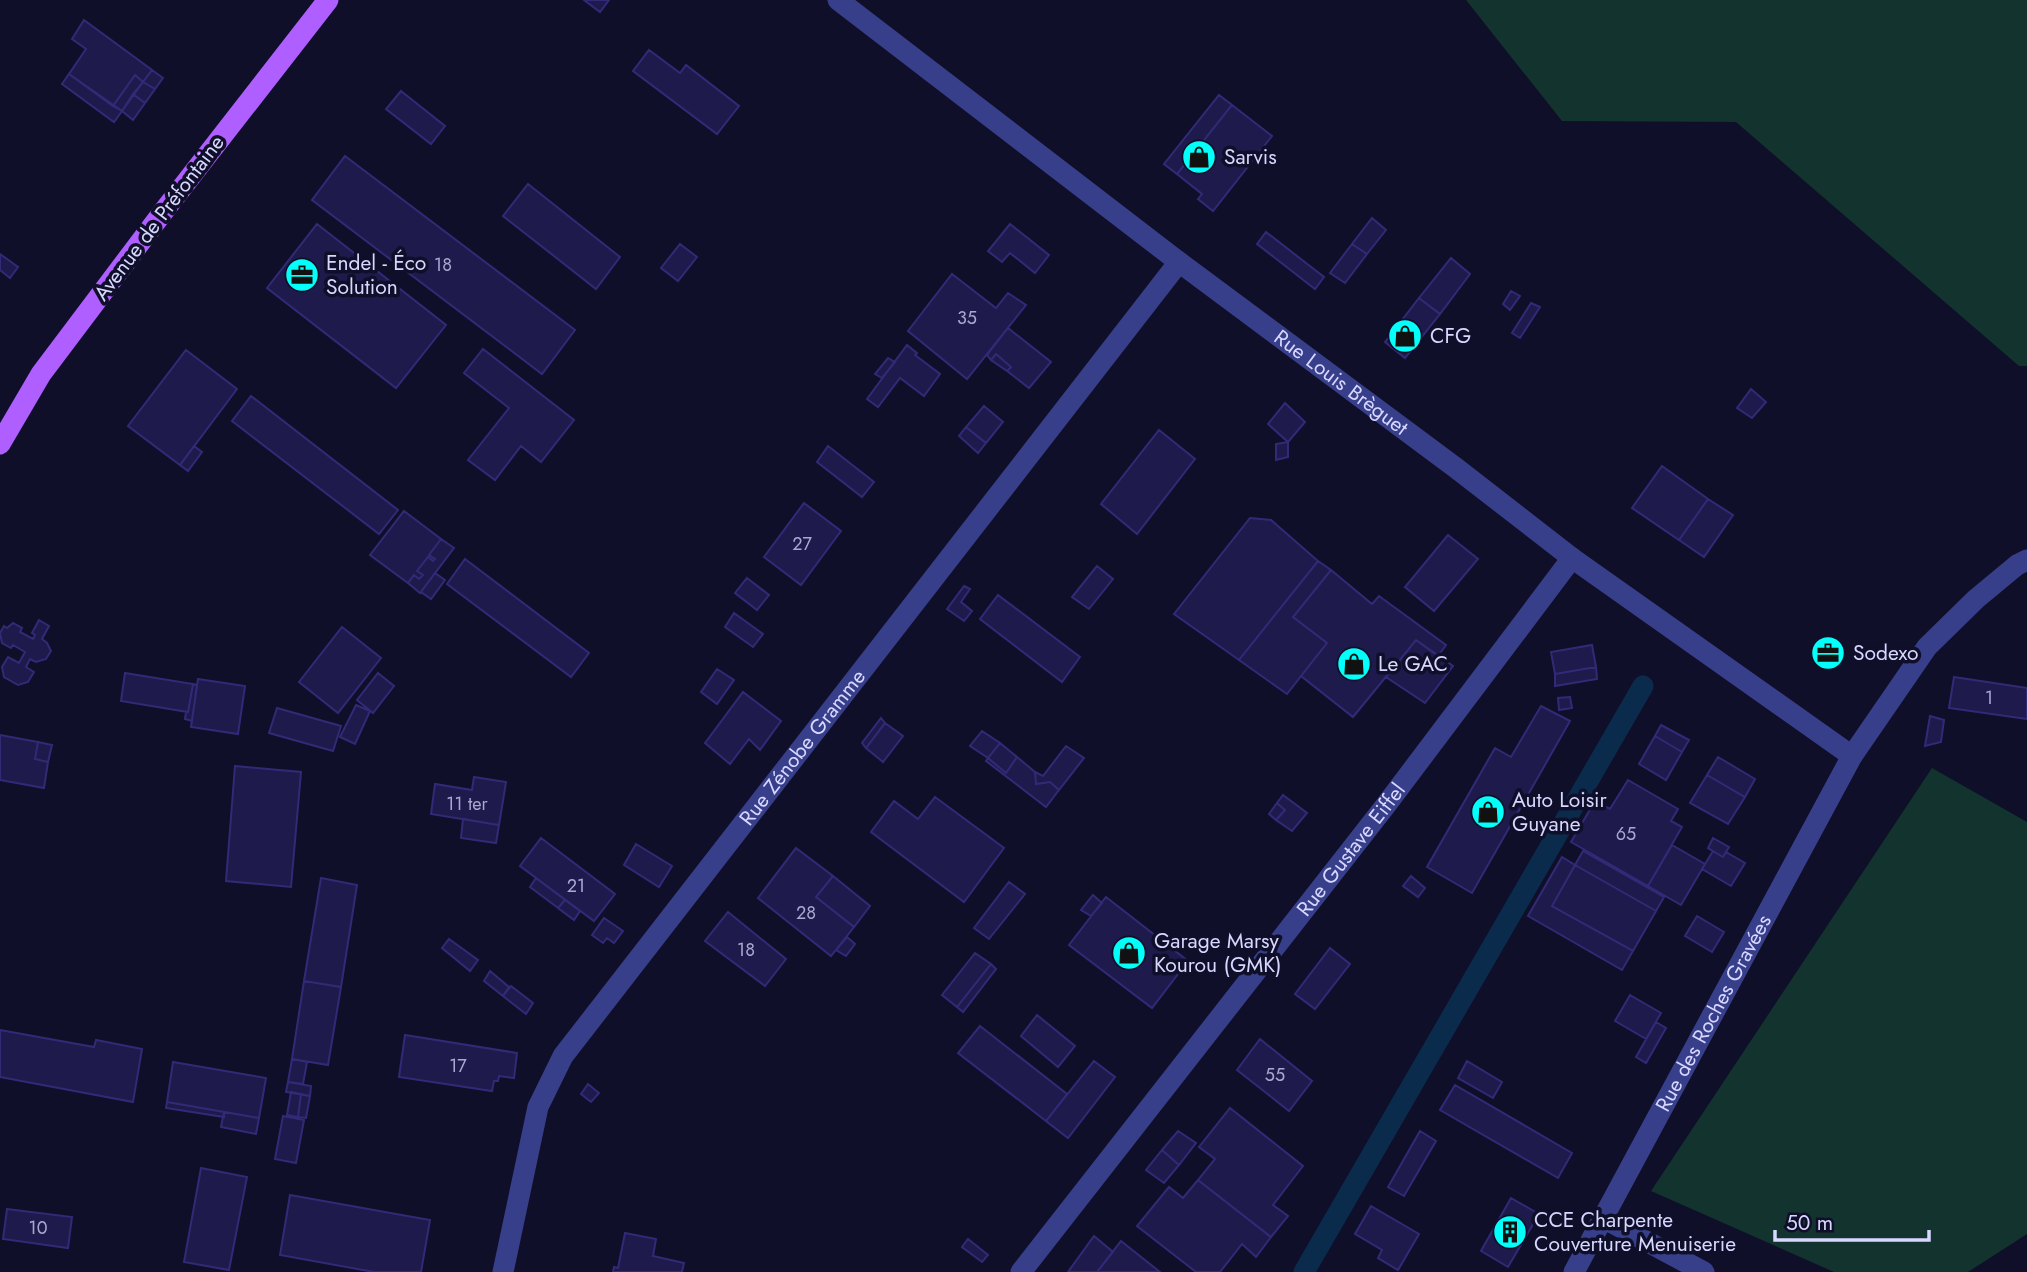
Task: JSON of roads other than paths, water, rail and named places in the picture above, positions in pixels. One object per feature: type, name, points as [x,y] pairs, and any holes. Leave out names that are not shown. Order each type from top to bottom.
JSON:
[{"type":"main road","name":"Avenue de Préfontaine","points":[[0,444],[41,374],[328,0]]},
{"type":"street","name":"Rue Louis Brèguet","points":[[838,0],[1179,262],[1572,558],[1852,756]]},
{"type":"street","name":"Rue Zénobe Gramme","points":[[503,1272],[538,1107],[563,1056],[1179,262]]},
{"type":"street","name":"Rue Gustave Eiffel","points":[[1021,1272],[1386,805],[1572,558]]},
{"type":"street","name":"Rue des Roches Gravées","points":[[1574,1272],[1852,756],[1927,647],[1976,600],[2017,565],[2027,560]]},
{"type":"street","points":[[1603,1218],[1704,1272]]},
{"type":"waterway","points":[[1304,1272],[1643,686]]},
{"type":"place","name":"Sarvis","points":[[1199,157]]},
{"type":"place","name":"Endel - Éco Solution","points":[[302,275]]},
{"type":"place","name":"CFG","points":[[1405,336]]},
{"type":"place","name":"Sodexo","points":[[1828,653]]},
{"type":"place","name":"Le GAC","points":[[1354,664]]},
{"type":"place","name":"Auto Loisir Guyane","points":[[1488,812]]},
{"type":"place","name":"Garage Marsy Kourou (GMK)","points":[[1129,953]]},
{"type":"place","name":"CCE Charpente Couverture Menuiserie","points":[[1510,1232]]}]
